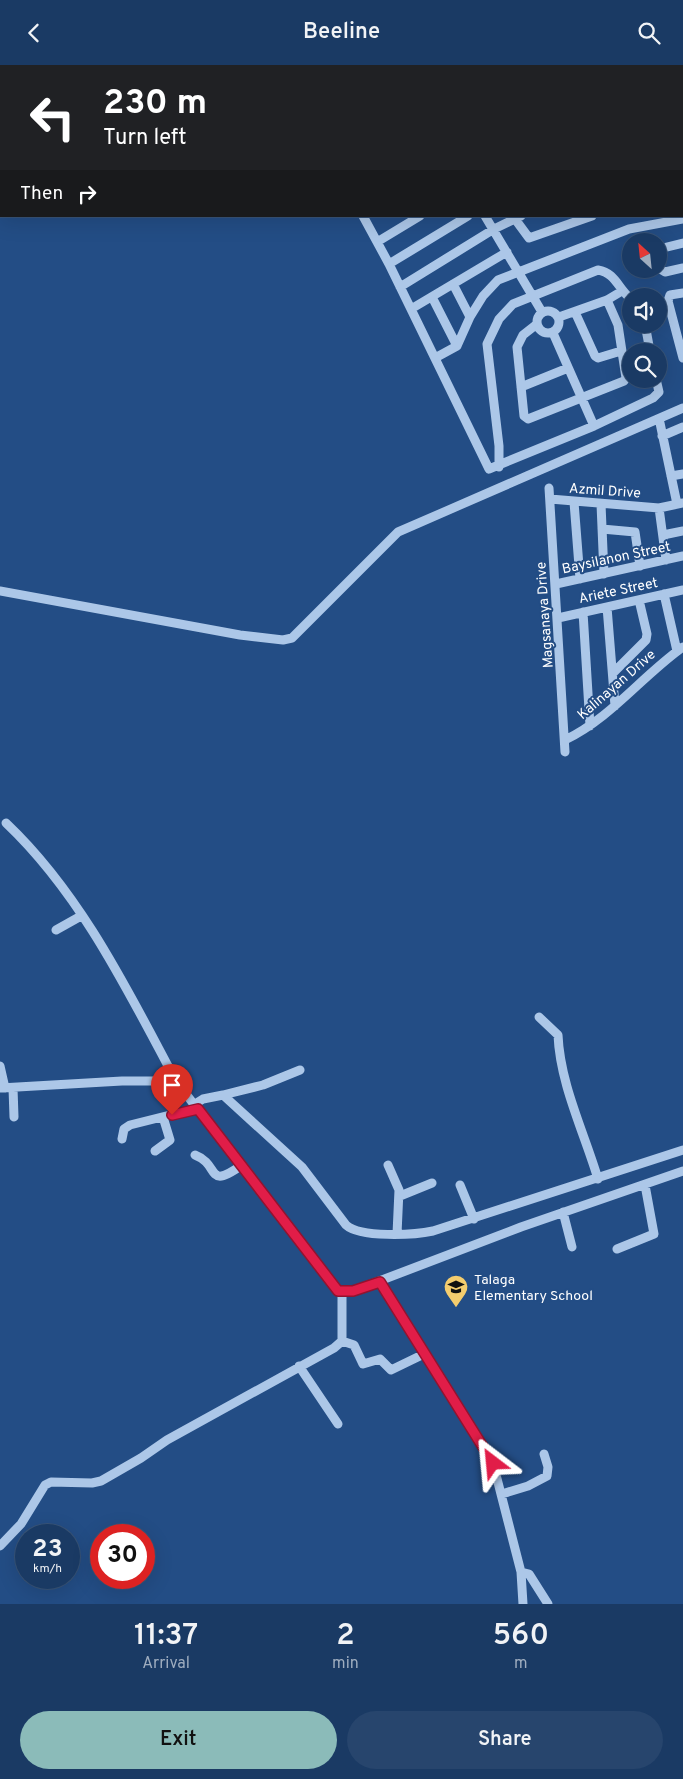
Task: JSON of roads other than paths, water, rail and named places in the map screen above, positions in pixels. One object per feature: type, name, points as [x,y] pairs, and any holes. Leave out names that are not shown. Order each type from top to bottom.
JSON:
[{"type":"street","points":[[377,242],[418,217]]},
{"type":"street","points":[[389,264],[466,217]]},
{"type":"street","points":[[487,217],[542,312]]},
{"type":"street","points":[[400,287],[494,229],[518,217],[529,239],[589,217]]},
{"type":"street","points":[[367,218],[489,469],[499,467],[594,426],[653,398],[659,392],[658,388]]},
{"type":"street","points":[[436,357],[457,346],[470,317],[483,296],[498,280],[629,229],[683,219]]},
{"type":"street","points":[[668,247],[683,243]]},
{"type":"street","points":[[411,309],[507,252]]},
{"type":"street","points":[[668,271],[683,268]]},
{"type":"street","points":[[499,467],[499,446],[487,345],[500,319],[513,304],[598,270],[605,271],[616,279],[622,291],[607,300],[559,317]]},
{"type":"street","points":[[453,284],[470,317]]},
{"type":"street","points":[[683,293],[668,297],[683,358]]},
{"type":"street","points":[[432,297],[457,346]]},
{"type":"street","points":[[537,324],[522,335],[517,347],[525,419],[582,399],[624,381],[626,378],[618,325],[607,300]]},
{"type":"street","points":[[542,312],[555,313],[559,317],[560,323],[552,333]]},
{"type":"street","points":[[542,312],[538,317],[537,324],[543,332],[552,333]]},
{"type":"street","points":[[575,312],[594,356],[598,358],[621,351]]},
{"type":"street","points":[[673,321],[683,319]]},
{"type":"street","points":[[552,333],[594,426]]},
{"type":"street","points":[[521,387],[568,369]]},
{"type":"street","points":[[0,591],[240,635],[284,640],[292,638],[398,532],[683,408]]},
{"type":"street","points":[[660,423],[671,476],[680,504]]},
{"type":"street","points":[[662,436],[683,427]]},
{"type":"street","points":[[671,476],[683,474]]},
{"type":"street","name":"Magsanaya Drive","points":[[549,488],[565,752]]},
{"type":"street","name":"Azmil Drive","points":[[550,499],[659,508],[680,504]]},
{"type":"street","points":[[574,502],[580,579]]},
{"type":"street","points":[[601,504],[604,573]]},
{"type":"street","points":[[659,508],[666,560]]},
{"type":"street","points":[[602,529],[635,532],[640,566]]},
{"type":"street","points":[[663,535],[683,531]]},
{"type":"street","name":"Baysilanon Street","points":[[556,584],[683,556]]},
{"type":"street","name":"Ariete Street","points":[[558,617],[683,590]]},
{"type":"street","points":[[664,594],[680,649]]},
{"type":"street","points":[[613,673],[646,641],[647,634],[639,600]]},
{"type":"street","points":[[607,607],[615,706]]},
{"type":"street","points":[[583,612],[590,726]]},
{"type":"street","name":"Kalinayan Drive","points":[[565,740],[590,726],[615,706],[654,668],[680,649]]},
{"type":"street","points":[[6,823],[63,888],[128,987],[176,1081],[334,1287],[342,1292],[353,1291],[380,1282],[563,1212],[683,1171]]},
{"type":"street","points":[[56,930],[81,916]]},
{"type":"street","points":[[539,1017],[558,1035],[558,1046],[564,1073],[598,1179]]},
{"type":"street","points":[[0,1066],[14,1117]]},
{"type":"street","points":[[122,1139],[126,1127],[197,1106],[202,1099],[263,1085],[300,1070]]},
{"type":"street","points":[[6,1088],[122,1081],[176,1081]]},
{"type":"street","points":[[223,1095],[297,1163],[349,1228],[371,1233],[397,1234],[434,1231],[683,1150]]},
{"type":"street","points":[[155,1151],[170,1140],[163,1117]]},
{"type":"street","points":[[195,1155],[204,1160],[216,1176],[220,1177],[225,1177],[242,1165]]},
{"type":"street","points":[[388,1165],[400,1196],[397,1203],[397,1234]]},
{"type":"street","points":[[400,1196],[432,1183]]},
{"type":"street","points":[[460,1185],[474,1219]]},
{"type":"street","points":[[617,1249],[654,1234],[645,1185]]},
{"type":"street","points":[[563,1212],[572,1247]]},
{"type":"street","points":[[380,1282],[424,1354],[490,1455],[502,1494],[521,1572],[523,1604]]},
{"type":"street","points":[[342,1292],[342,1341]]},
{"type":"street","points":[[342,1341],[354,1345],[363,1364],[380,1359],[391,1370],[424,1354]]},
{"type":"street","points":[[0,1546],[21,1524],[45,1485],[51,1482],[92,1483],[101,1481],[141,1458],[167,1440],[299,1366],[328,1352],[342,1341]]},
{"type":"street","points":[[299,1366],[338,1424]]},
{"type":"street","points":[[502,1494],[528,1486],[547,1477],[548,1467],[544,1454]]},
{"type":"street","points":[[521,1572],[531,1577],[548,1604]]},
{"type":"place","name":"Talaga Elementary School","points":[[456,1308]]}]
